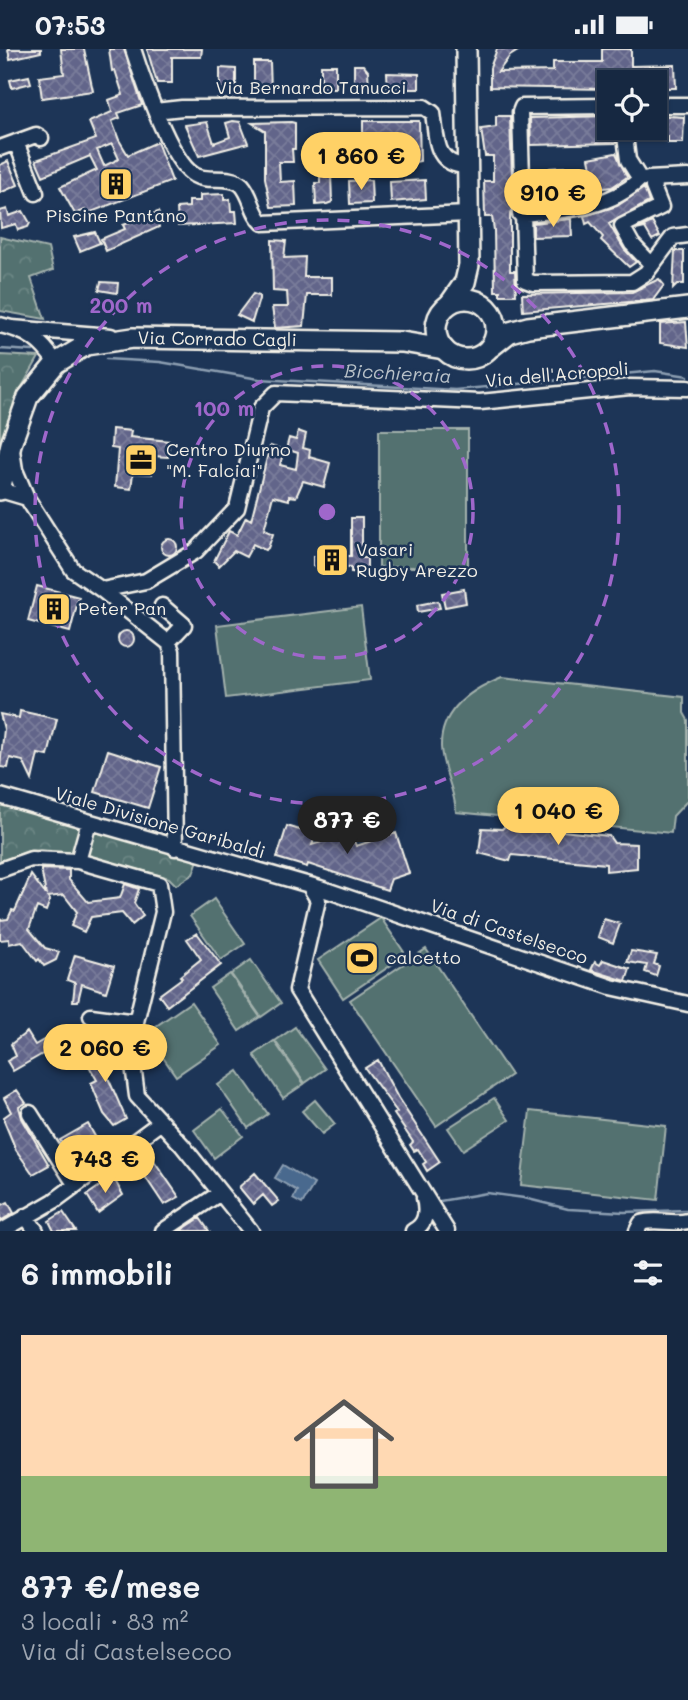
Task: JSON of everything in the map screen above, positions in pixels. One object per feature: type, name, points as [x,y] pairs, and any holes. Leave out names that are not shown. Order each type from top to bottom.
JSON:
[{"type":"main road","points":[[466,51],[469,265],[465,282],[440,314],[436,329],[444,349],[459,358],[468,359],[477,357],[510,332],[528,327],[688,308]]},
{"type":"main road","points":[[469,265],[497,328],[491,347]]},
{"type":"main road","points":[[451,302],[467,298],[486,306],[503,319],[528,327]]},
{"type":"main road","name":"Via Corrado Cagli","points":[[402,342],[436,329]]},
{"type":"main road","name":"Via Corrado Cagli","points":[[54,365],[102,341],[132,338],[402,342],[444,349]]},
{"type":"main road","points":[[0,490],[11,443],[28,397],[54,365]]},
{"type":"street","points":[[133,49],[155,111],[183,166],[199,178],[234,181],[242,185],[256,216],[263,223],[468,215]]},
{"type":"street","points":[[667,106],[688,105]]},
{"type":"street","points":[[597,106],[522,107],[519,139],[522,275],[528,282],[632,282],[639,279],[674,237],[688,235]]},
{"type":"street","name":"Via Bernardo Tanucci","points":[[155,111],[182,108],[424,107],[433,113],[435,143],[442,156],[450,163],[467,166]]},
{"type":"street","points":[[0,148],[36,135],[41,138]]},
{"type":"street","points":[[626,140],[628,160],[640,179]]},
{"type":"street","points":[[16,142],[36,193]]},
{"type":"street","points":[[520,214],[566,210],[604,202],[625,193],[640,179],[688,177]]},
{"type":"street","points":[[652,265],[632,244],[622,226],[661,207],[653,187],[656,180]]},
{"type":"street","points":[[6,327],[132,338]]},
{"type":"street","points":[[6,327],[43,343],[54,365]]},
{"type":"street","points":[[54,330],[54,365]]},
{"type":"street","name":"Via dell'Acropoli","points":[[102,590],[146,580],[196,551],[237,508],[261,408],[276,393],[480,402],[630,387],[688,388]]},
{"type":"street","points":[[11,443],[15,470],[27,498],[74,570],[168,643],[174,660],[175,848]]},
{"type":"street","points":[[0,490],[27,498]]},
{"type":"street","points":[[163,606],[184,625],[168,643]]},
{"type":"street","name":"Viale Divisione Garibaldi","points":[[0,796],[316,891]]},
{"type":"street","points":[[78,861],[89,822]]},
{"type":"street","points":[[0,870],[31,859],[78,861],[159,884],[163,896],[163,912],[136,1022],[132,1057],[137,1096],[251,1231]]},
{"type":"street","points":[[316,891],[297,990],[447,1231]]},
{"type":"street","name":"Via di Castelsecco","points":[[316,891],[338,894],[611,987],[688,1004]]},
{"type":"street","points":[[91,1016],[136,1022]]},
{"type":"street","points":[[30,1113],[75,1184]]},
{"type":"street","points":[[2,1231],[75,1184],[160,1122]]},
{"type":"street","points":[[413,1231],[419,1228],[427,1210],[422,1190]]},
{"type":"street","points":[[163,1231],[220,1193]]},
{"type":"street","points":[[26,1216],[36,1231]]},
{"type":"street","points":[[637,1231],[641,1223],[648,1221],[671,1224],[688,1221]]},
{"type":"green space","points":[[0,237],[48,248],[53,270],[31,278],[45,319],[0,311]]},
{"type":"green space","points":[[0,355],[39,357],[15,399],[0,456]]},
{"type":"green space","points":[[379,430],[468,430],[468,567],[379,567]]},
{"type":"green space","points":[[361,607],[370,680],[226,698],[217,625]]},
{"type":"green space","points":[[502,677],[684,697],[684,713],[688,720],[688,800],[673,816],[671,833],[456,812],[441,747],[446,722],[452,711],[469,694]]},
{"type":"green space","points":[[0,804],[80,826],[74,853],[40,850],[0,862]]},
{"type":"green space","points":[[94,829],[198,860],[193,874],[176,885],[169,878],[87,856]]},
{"type":"green space","points":[[214,899],[245,944],[221,960],[190,916]]},
{"type":"green space","name":"calcetto","points":[[381,918],[406,955],[343,998],[318,960]]},
{"type":"green space","points":[[426,949],[511,1075],[436,1126],[350,1000]]},
{"type":"green space","points":[[251,960],[281,1003],[261,1017],[231,974]]},
{"type":"green space","points":[[230,974],[260,1017],[239,1031],[210,988]]},
{"type":"green space","points":[[191,1002],[221,1045],[176,1076],[146,1033]]},
{"type":"green space","points":[[295,1027],[325,1069],[305,1083],[275,1041]]},
{"type":"green space","points":[[274,1041],[304,1084],[283,1098],[254,1055]]},
{"type":"green space","points":[[238,1071],[268,1114],[248,1128],[218,1085]]},
{"type":"green space","points":[[494,1098],[509,1120],[463,1150],[448,1128]]},
{"type":"green space","points":[[315,1100],[335,1124],[322,1134],[302,1111]]},
{"type":"green space","points":[[222,1109],[243,1136],[214,1158],[194,1130]]},
{"type":"green space","points":[[530,1111],[666,1126],[658,1200],[521,1185]]},
{"type":"water","points":[[385,815],[390,831],[358,841],[353,825]]},
{"type":"water","points":[[283,1165],[314,1184],[302,1204],[293,1199],[297,1191],[275,1178]]},
{"type":"building","points":[[8,49],[41,49],[41,52],[10,59]]},
{"type":"building","points":[[61,49],[84,49],[93,91],[42,98],[39,77],[64,74]]},
{"type":"building","points":[[109,49],[124,49],[142,105],[118,113],[120,118],[112,121],[119,140],[128,155],[157,142],[172,181],[86,214],[85,210],[75,214],[60,187],[97,170],[90,156],[43,176],[36,160],[96,139],[89,122],[112,112],[109,100],[123,95],[115,70],[112,71]],"holes":[[[112,144],[119,159],[104,166],[97,150]]]},
{"type":"building","points":[[147,49],[202,49],[201,57],[172,57],[172,83],[157,83]]},
{"type":"building","points":[[497,49],[521,49],[510,56],[498,72],[553,71],[553,62],[602,62],[602,49],[631,49],[631,66],[675,65],[676,88],[667,88],[667,70],[597,70],[597,89],[490,87],[490,68]]},
{"type":"building","points":[[254,62],[270,62],[271,90],[254,90]]},
{"type":"building","points":[[321,65],[336,65],[336,88],[321,88]]},
{"type":"building","points":[[354,65],[363,65],[368,71],[369,89],[354,89]]},
{"type":"building","points":[[220,68],[236,69],[236,89],[220,89]]},
{"type":"building","points":[[387,73],[419,74],[419,89],[388,89]]},
{"type":"building","points":[[29,76],[31,83],[12,88],[10,80]]},
{"type":"building","points":[[496,116],[510,116],[513,207],[510,214],[510,271],[515,271],[516,295],[500,295],[500,291],[495,291],[494,230],[492,217],[485,217],[484,181],[493,181],[493,156],[485,156],[481,129],[496,127]]},
{"type":"building","points":[[597,116],[597,140],[616,140],[616,143],[531,145],[530,118]]},
{"type":"building","points":[[667,116],[684,117],[683,143],[668,143]]},
{"type":"building","points":[[363,121],[419,121],[420,161],[406,164],[363,162]]},
{"type":"building","points":[[207,122],[214,143],[230,137],[226,123],[240,122],[248,143],[199,156],[185,125]]},
{"type":"building","points":[[252,123],[295,123],[293,162],[279,162],[280,182],[295,181],[296,206],[271,207],[265,178],[265,131]]},
{"type":"building","points":[[616,153],[627,177],[612,187],[595,189],[589,158]]},
{"type":"building","points":[[8,161],[18,185],[0,193],[0,165]]},
{"type":"building","points":[[565,167],[568,192],[556,193],[550,168]]},
{"type":"building","points":[[320,174],[331,174],[332,202],[316,205],[315,183],[320,183]]},
{"type":"building","points":[[371,180],[372,203],[350,204],[349,181]]},
{"type":"building","points":[[425,180],[426,199],[391,202],[390,182]]},
{"type":"building","points":[[644,188],[649,202],[609,224],[624,249],[636,262],[629,267],[601,240],[603,237],[590,222],[586,224],[584,216],[617,206]]},
{"type":"building","points":[[224,194],[224,200],[230,199],[231,211],[236,211],[237,223],[178,226],[177,208],[189,207],[189,201],[200,201],[200,195]]},
{"type":"building","points":[[7,209],[9,216],[23,211],[30,223],[28,227],[18,230],[16,224],[1,228],[0,211]]},
{"type":"building","points":[[158,212],[162,221],[158,223],[159,227],[106,251],[101,239],[125,229],[123,225]]},
{"type":"building","points":[[571,219],[572,236],[533,237],[533,223]]},
{"type":"building","points":[[652,222],[660,236],[652,240],[645,228],[636,230]]},
{"type":"building","points":[[95,232],[100,243],[80,251],[74,237]]},
{"type":"building","points":[[272,240],[286,241],[284,258],[305,257],[304,277],[332,277],[332,295],[307,295],[304,326],[275,328],[272,307],[288,307],[287,292],[273,291]]},
{"type":"building","points":[[675,251],[684,251],[684,284],[678,284],[673,289]]},
{"type":"building","points":[[659,279],[664,285],[653,300],[523,311],[522,294],[632,292]]},
{"type":"building","points":[[101,282],[118,283],[117,293],[99,290]]},
{"type":"building","points":[[253,294],[259,296],[259,299],[252,322],[237,315]]},
{"type":"building","points":[[686,322],[688,347],[660,343],[660,324]]},
{"type":"building","points":[[112,429],[131,431],[130,437],[169,441],[168,457],[153,456],[152,474],[133,473],[131,489],[115,487],[118,449],[111,448]]},
{"type":"building","points":[[298,431],[306,434],[303,448],[310,450],[309,457],[330,463],[324,487],[303,481],[296,497],[289,496],[289,500],[273,496],[264,530],[273,534],[268,548],[265,550],[253,544],[246,557],[234,551],[219,566],[214,561],[229,531],[237,535],[246,517],[251,520],[270,446],[284,450],[280,465],[296,469],[298,453],[286,449],[289,438],[296,440]]},
{"type":"building","points":[[351,518],[362,518],[362,558],[367,558],[367,573],[351,572],[351,567],[313,566],[313,556],[351,556]]},
{"type":"building","points":[[166,539],[172,539],[177,547],[175,553],[166,555],[161,550],[161,544]]},
{"type":"building","name":"Peter Pan","points":[[37,586],[79,597],[70,632],[28,621]]},
{"type":"building","points":[[464,589],[466,603],[445,607],[442,593]]},
{"type":"building","points":[[438,601],[440,608],[418,612],[417,605]]},
{"type":"building","points":[[123,631],[129,631],[134,639],[132,645],[123,647],[118,642],[118,636]]},
{"type":"building","points":[[20,711],[57,719],[48,756],[38,754],[32,780],[23,761],[10,758],[8,768],[0,767],[4,729],[0,714],[19,718]]},
{"type":"building","points":[[108,750],[161,767],[148,808],[95,792]]},
{"type":"building","points":[[506,825],[609,836],[614,843],[637,844],[637,868],[606,871],[606,864],[512,855],[510,861],[479,853],[482,828],[502,829]]},
{"type":"building","points":[[287,826],[316,835],[312,845],[351,833],[356,846],[396,833],[409,873],[391,879],[387,890],[308,864],[307,867],[277,858]]},
{"type":"building","points":[[41,869],[69,870],[69,880],[88,902],[120,898],[125,884],[139,889],[134,903],[143,916],[132,925],[122,913],[91,917],[84,932],[71,926],[77,912],[64,895],[48,897],[50,900],[46,911],[37,907],[29,929],[45,948],[59,952],[56,960],[44,966],[22,941],[9,944],[9,939],[0,940],[0,920],[8,919],[12,910],[15,911],[31,875],[46,895]]},
{"type":"building","points":[[604,919],[620,924],[613,943],[598,937]]},
{"type":"building","points":[[197,933],[221,965],[167,1006],[159,995],[201,959],[187,939]]},
{"type":"building","points":[[631,951],[657,955],[654,964],[659,966],[656,976],[645,972],[647,965],[627,962]]},
{"type":"building","points":[[75,955],[114,966],[106,992],[82,984],[78,1001],[73,1001],[75,983],[67,980]]},
{"type":"building","points":[[603,960],[630,969],[626,981],[591,970],[595,962],[600,965]]},
{"type":"building","points":[[27,1032],[35,1045],[47,1038],[53,1048],[13,1071],[7,1061],[16,1056],[11,1044]]},
{"type":"building","points":[[103,1039],[109,1054],[105,1057],[112,1072],[107,1074],[126,1119],[114,1126],[104,1114],[91,1083],[97,1080],[89,1066],[95,1063],[86,1049]]},
{"type":"building","points":[[378,1060],[398,1098],[440,1162],[427,1171],[423,1164],[426,1162],[418,1149],[414,1151],[410,1145],[413,1142],[394,1114],[397,1112],[365,1068]]},
{"type":"building","points":[[17,1090],[26,1103],[19,1107],[22,1118],[49,1165],[33,1174],[16,1150],[4,1121],[4,1117],[11,1112],[4,1098]]},
{"type":"building","points":[[88,1124],[97,1140],[70,1156],[60,1140]]},
{"type":"building","points":[[148,1152],[179,1197],[164,1205],[134,1160]]},
{"type":"building","points":[[255,1173],[279,1201],[272,1206],[263,1195],[253,1204],[239,1187]]},
{"type":"building","points":[[113,1177],[123,1195],[98,1213],[87,1195]]},
{"type":"building","points":[[8,1202],[14,1213],[0,1221],[0,1206]]},
{"type":"building","points":[[63,1212],[76,1231],[54,1231],[49,1221]]},
{"type":"building","points":[[200,1218],[209,1231],[180,1231]]},
{"type":"waterway","name":"Bicchieraia","points":[[0,349],[33,351]]},
{"type":"waterway","name":"Bicchieraia","points":[[106,359],[160,362],[259,379],[455,390],[655,371],[688,376]]},
{"type":"waterway","points":[[440,1201],[487,1193],[524,1198],[568,1209],[624,1212],[688,1210]]},
{"type":"place","name":"Piscine Pantano","points":[[116,184]]},
{"type":"place","name":"Centro Diurno \"M. Falciai\"","points":[[141,460]]},
{"type":"place","name":"Vasari Rugby Arezzo","points":[[332,560]]},
{"type":"place","name":"Peter Pan","points":[[54,609]]},
{"type":"place","name":"calcetto","points":[[362,958]]}]
